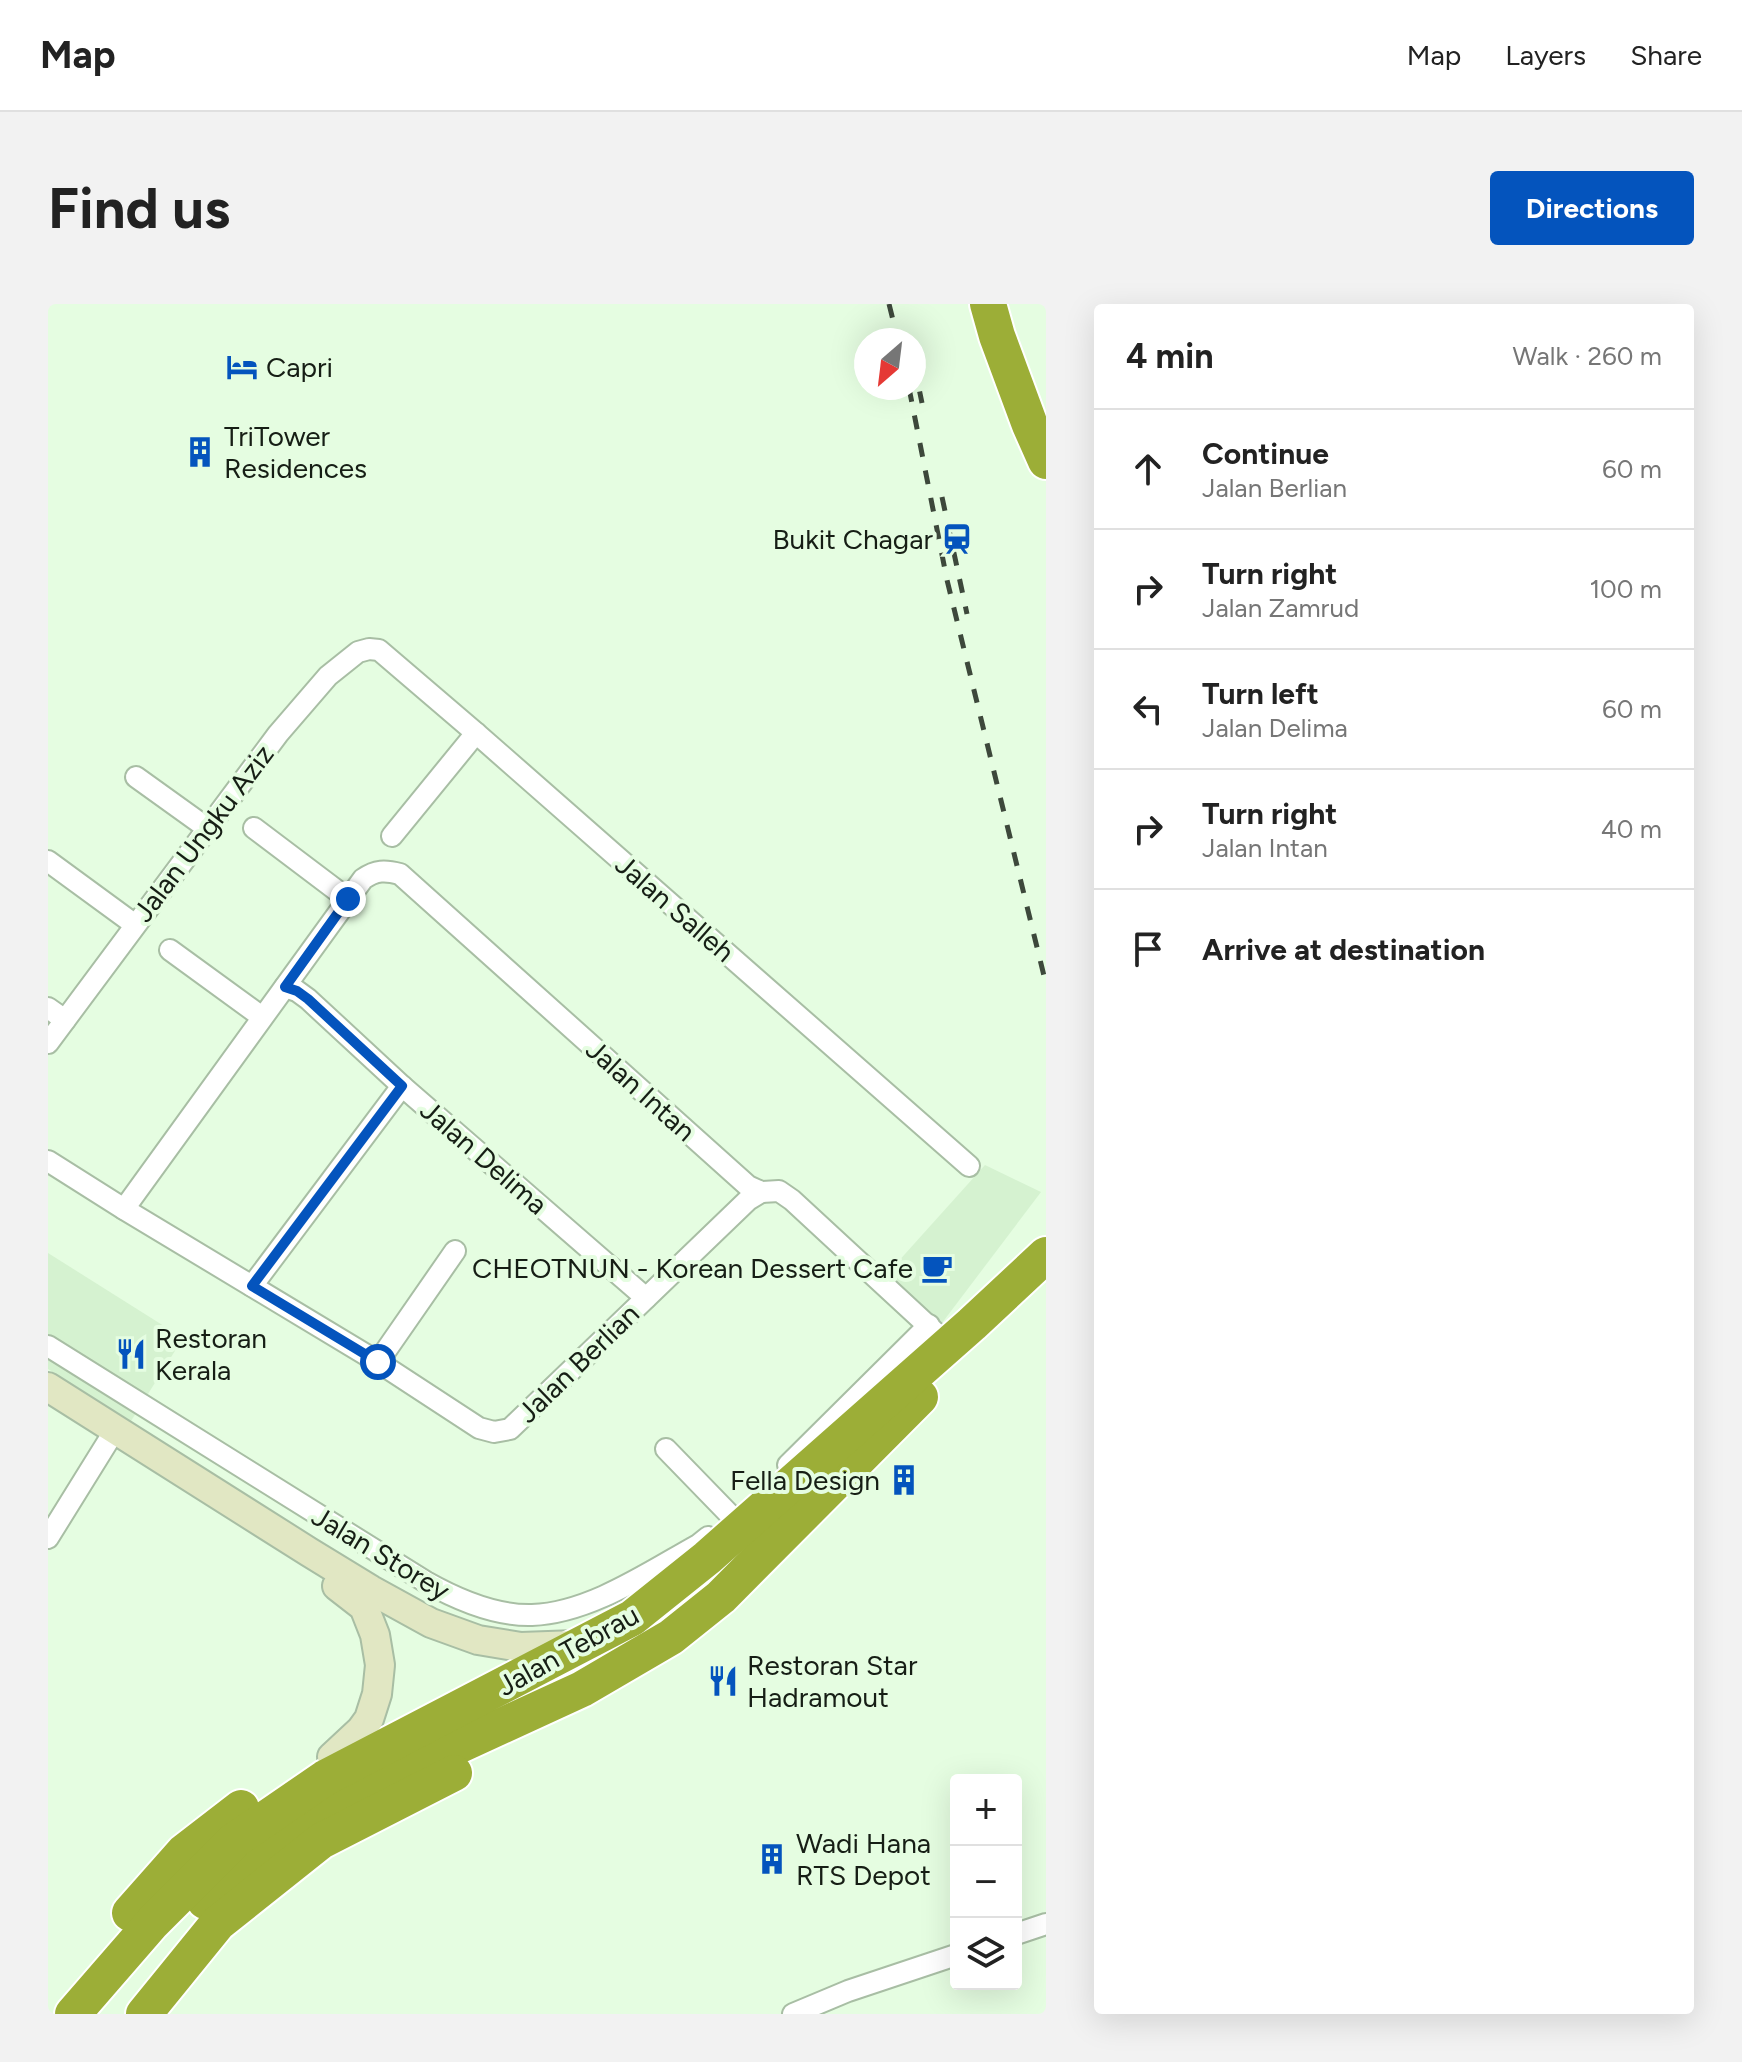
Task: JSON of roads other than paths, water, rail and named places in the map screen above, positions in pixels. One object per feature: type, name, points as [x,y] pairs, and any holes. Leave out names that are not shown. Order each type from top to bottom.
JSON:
[{"type":"highway","points":[[988,304],[1002,351],[1046,461]]},
{"type":"highway","name":"Jalan Tebrau","points":[[101,2014],[162,1942],[225,1883],[314,1812],[582,1689],[671,1637],[721,1597],[870,1429],[891,1394],[1046,1255]]},
{"type":"highway","name":"Jalan Tebrau","points":[[73,2014],[152,1923],[235,1840],[325,1778],[632,1618],[870,1429],[929,1388],[1046,1286]]},
{"type":"highway","points":[[891,1394],[933,1329]]},
{"type":"highway","points":[[144,2014],[218,1923],[321,1841],[530,1733],[582,1689]]},
{"type":"highway","points":[[48,2007],[184,1852],[223,1820],[260,1795],[332,1757],[410,1734]]},
{"type":"main road","name":"Jalan Storey","points":[[48,1387],[364,1607],[375,1635],[380,1665],[377,1694],[369,1719],[332,1757]]},
{"type":"main road","name":"Jalan Storey","points":[[48,1407],[116,1437],[431,1623],[478,1640],[521,1647],[581,1645]]},
{"type":"street","name":"Jalan Salleh","points":[[379,650],[969,1166]]},
{"type":"street","name":"Jalan Ungku Aziz","points":[[53,1024],[134,924],[278,734],[328,676],[358,652],[379,650]]},
{"type":"street","points":[[392,836],[476,733]]},
{"type":"street","points":[[136,777],[207,828]]},
{"type":"street","points":[[254,828],[348,899]]},
{"type":"street","points":[[48,861],[134,924]]},
{"type":"street","name":"Jalan Intan","points":[[124,1209],[363,879],[381,870],[400,874],[748,1186],[761,1192],[779,1191],[792,1200],[933,1329]]},
{"type":"street","points":[[170,950],[262,1017]]},
{"type":"street","name":"Jalan Delima","points":[[285,987],[308,999],[402,1086],[646,1298]]},
{"type":"street","points":[[252,1286],[402,1086]]},
{"type":"street","name":"Jalan Berlian","points":[[48,1161],[378,1362],[479,1428],[494,1432],[510,1429],[748,1200],[761,1192]]},
{"type":"street","points":[[378,1362],[455,1251]]},
{"type":"street","points":[[666,1449],[732,1517],[933,1329]]},
{"type":"street","name":"Jalan Storey","points":[[48,1346],[426,1582],[453,1597],[507,1613],[534,1615],[594,1601],[698,1545],[732,1517]]},
{"type":"street","points":[[85,1410],[101,1408],[121,1393]]},
{"type":"street","points":[[48,1538],[116,1437],[121,1393]]},
{"type":"street","points":[[1022,1932],[1046,1924]]},
{"type":"street","points":[[793,2014],[848,1991],[950,1957]]},
{"type":"railway","points":[[889,304],[895,328]]},
{"type":"railway","points":[[911,400],[947,580],[1046,984]]},
{"type":"railway","points":[[942,497],[967,614]]},
{"type":"place","name":"Capri","points":[[242,367]]},
{"type":"place","name":"TriTower Residences","points":[[200,452]]},
{"type":"place","name":"Bukit Chagar","points":[[957,539]]},
{"type":"place","name":"CHEOTNUN - Korean Dessert Cafe","points":[[937,1268]]},
{"type":"place","name":"Restoran Kerala","points":[[131,1354]]},
{"type":"place","name":"Fella Design","points":[[904,1480]]},
{"type":"place","name":"Restoran Star Hadramout","points":[[723,1681]]},
{"type":"place","name":"Wadi Hana RTS Depot","points":[[772,1859]]}]
